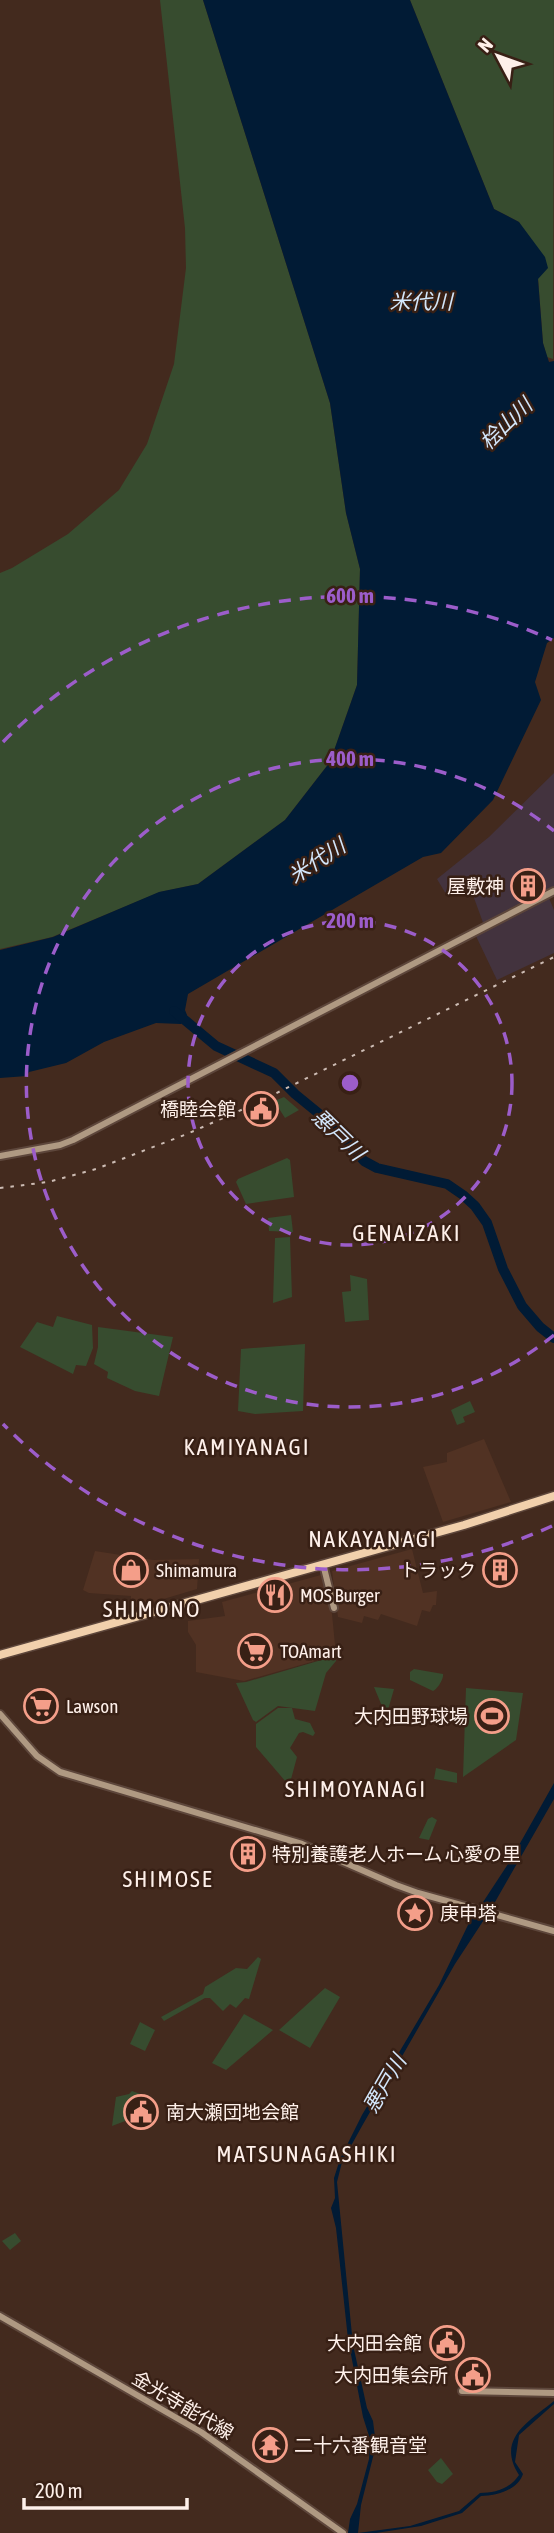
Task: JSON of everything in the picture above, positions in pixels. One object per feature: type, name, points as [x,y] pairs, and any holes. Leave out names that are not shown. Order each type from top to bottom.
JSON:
[{"type":"highway","points":[[0,1655],[496,1515],[554,1496]]},
{"type":"street","points":[[0,1156],[60,1145],[73,1140],[554,891]]},
{"type":"street","points":[[323,1564],[334,1608]]},
{"type":"street","points":[[0,1714],[37,1756],[60,1772],[302,1844],[396,1885],[554,1931]]},
{"type":"street","name":"金光寺能代線","points":[[0,2316],[201,2432],[343,2533]]},
{"type":"street","points":[[462,2391],[554,2393]]},
{"type":"shaded area","points":[[554,773],[554,886],[546,891],[554,910],[554,953],[497,980],[475,934],[485,928],[470,887],[446,894],[437,879],[489,837]]},
{"type":"shaded area","points":[[484,1439],[511,1502],[443,1522],[423,1467],[447,1462],[447,1453]]},
{"type":"shaded area","points":[[412,1549],[423,1593],[437,1591],[436,1605],[433,1605],[430,1612],[422,1610],[417,1626],[381,1614],[378,1620],[364,1616],[362,1623],[338,1617],[332,1571]]},
{"type":"shaded area","points":[[95,1551],[153,1560],[199,1559],[197,1589],[130,1609],[131,1596],[89,1593],[83,1590]]},
{"type":"shaded area","points":[[321,1575],[332,1614],[336,1655],[244,1681],[196,1672],[196,1645],[188,1632],[188,1621],[225,1616],[222,1602]]},
{"type":"green space","points":[[160,0],[203,0],[330,403],[346,513],[360,569],[357,685],[330,762],[285,820],[198,884],[160,892],[52,937],[0,949],[0,573],[68,534],[119,490],[147,444],[174,364],[186,268],[185,228]]},
{"type":"green space","points":[[410,0],[554,0],[553,359],[547,357],[543,343],[538,278],[519,222],[494,209]]},
{"type":"green space","points":[[284,1097],[299,1110],[285,1118],[278,1107],[262,1117],[258,1113],[268,1109],[267,1104]]},
{"type":"green space","points":[[287,1158],[290,1160],[294,1197],[246,1204],[236,1182],[238,1179]]},
{"type":"green space","points":[[291,1215],[293,1232],[269,1231],[268,1218]]},
{"type":"green space","points":[[290,1237],[292,1297],[273,1303],[275,1238]]},
{"type":"green space","points":[[350,1275],[367,1279],[369,1320],[345,1322],[342,1292],[351,1291]]},
{"type":"green space","points":[[57,1316],[92,1325],[93,1348],[86,1366],[76,1365],[73,1374],[20,1347],[37,1322],[53,1327]]},
{"type":"green space","points":[[98,1327],[173,1337],[159,1396],[135,1391],[107,1378],[108,1372],[94,1364],[98,1347]]},
{"type":"green space","points":[[305,1344],[303,1411],[255,1414],[238,1411],[241,1349]]},
{"type":"green space","points":[[470,1401],[475,1412],[463,1417],[465,1422],[457,1425],[451,1410]]},
{"type":"green space","points":[[335,1656],[336,1661],[326,1673],[315,1711],[278,1706],[256,1722],[253,1720],[236,1683]]},
{"type":"green space","points":[[414,1669],[443,1674],[443,1678],[433,1691],[410,1680],[410,1672]]},
{"type":"green space","points":[[374,1687],[394,1689],[388,1710],[384,1711]]},
{"type":"green space","name":"大内田野球場","points":[[466,1688],[523,1693],[516,1740],[463,1777]]},
{"type":"green space","points":[[278,1708],[292,1708],[295,1719],[310,1723],[315,1733],[313,1736],[299,1733],[290,1748],[297,1757],[290,1783],[286,1782],[256,1747],[256,1724]]},
{"type":"green space","points":[[436,1768],[457,1773],[457,1783],[434,1779]]},
{"type":"green space","points":[[432,1817],[437,1820],[429,1840],[419,1838],[428,1819]]},
{"type":"green space","points":[[258,1957],[261,1959],[249,1999],[245,1998],[236,2008],[230,2004],[223,2011],[210,1998],[205,1998],[164,2021],[161,2017],[203,1994],[205,1987],[236,1968],[247,1969]]},
{"type":"green space","points":[[325,1988],[340,1997],[310,2048],[279,2030]]},
{"type":"green space","points":[[244,2014],[273,2030],[226,2070],[212,2063]]},
{"type":"green space","points":[[140,2022],[155,2030],[145,2051],[130,2044]]},
{"type":"green space","points":[[132,2091],[146,2096],[133,2118],[112,2126],[116,2097]]},
{"type":"green space","points":[[15,2233],[21,2241],[10,2250],[2,2241]]},
{"type":"green space","points":[[441,2458],[453,2474],[442,2484],[437,2482],[428,2470]]},
{"type":"water","name":"米代川","points":[[203,0],[410,0],[494,209],[519,222],[545,257],[548,268],[538,279],[543,343],[549,362],[554,361],[554,638],[547,643],[535,682],[541,700],[493,800],[441,853],[423,857],[188,994],[185,1010],[187,1015],[181,1024],[156,1023],[104,1042],[66,1063],[29,1072],[27,1076],[0,1078],[0,950],[53,937],[159,892],[198,884],[285,820],[330,762],[357,685],[360,569],[346,513],[330,403]]},
{"type":"water","points":[[554,1783],[554,1799],[491,1909],[455,1964],[342,2162],[337,2182],[353,2345],[367,2408],[373,2421],[376,2445],[361,2505],[358,2533],[348,2533],[369,2459],[370,2439],[363,2417],[348,2339],[336,2228],[331,2208],[335,2198],[334,2178],[340,2159],[362,2115],[439,1985],[468,1925],[510,1861]]},
{"type":"water","points":[[554,2401],[554,2404],[519,2435],[515,2462],[523,2474],[511,2488],[493,2495],[481,2496],[462,2513],[421,2526],[358,2533],[410,2526],[459,2511],[480,2493],[496,2491],[511,2484],[519,2475],[511,2451],[513,2441],[525,2424]]},
{"type":"waterway","name":"悪戸川","points":[[174,1011],[216,1046],[274,1073],[328,1121],[364,1161],[377,1168],[447,1184],[463,1195],[487,1223],[503,1269],[522,1306],[540,1327],[554,1338]]},
{"type":"railway","points":[[0,1188],[48,1182],[96,1169],[187,1134],[248,1107],[554,957]]},
{"type":"place","name":"屋敷神","points":[[528,886]]},
{"type":"place","name":"橋睦会館","points":[[261,1109]]},
{"type":"place","name":"Shimamura","points":[[131,1570]]},
{"type":"place","name":"トラック","points":[[500,1570]]},
{"type":"place","name":"MOS Burger","points":[[275,1595]]},
{"type":"place","name":"TOAmart","points":[[255,1651]]},
{"type":"place","name":"Lawson","points":[[41,1706]]},
{"type":"place","name":"大内田野球場","points":[[492,1716]]},
{"type":"place","name":"特別養護老人ホーム 心愛の里","points":[[248,1854]]},
{"type":"place","name":"庚申塔","points":[[415,1913]]},
{"type":"place","name":"南大瀬団地会館","points":[[141,2112]]},
{"type":"place","name":"大内田会館","points":[[447,2343]]},
{"type":"place","name":"大内田集会所","points":[[473,2375]]},
{"type":"place","name":"二十六番観音堂","points":[[270,2445]]},
{"type":"district","name":"GENAIZAKI","points":[[407,1233]]},
{"type":"district","name":"KAMIYANAGI","points":[[247,1447]]},
{"type":"district","name":"NAKAYANAGI","points":[[373,1539]]},
{"type":"district","name":"SHIMONO","points":[[152,1609]]},
{"type":"district","name":"SHIMOYANAGI","points":[[356,1789]]},
{"type":"district","name":"SHIMOSE","points":[[168,1879]]},
{"type":"district","name":"MATSUNAGASHIKI","points":[[307,2154]]},
{"type":"water label","name":"桧山川","points":[[506,424]]}]
